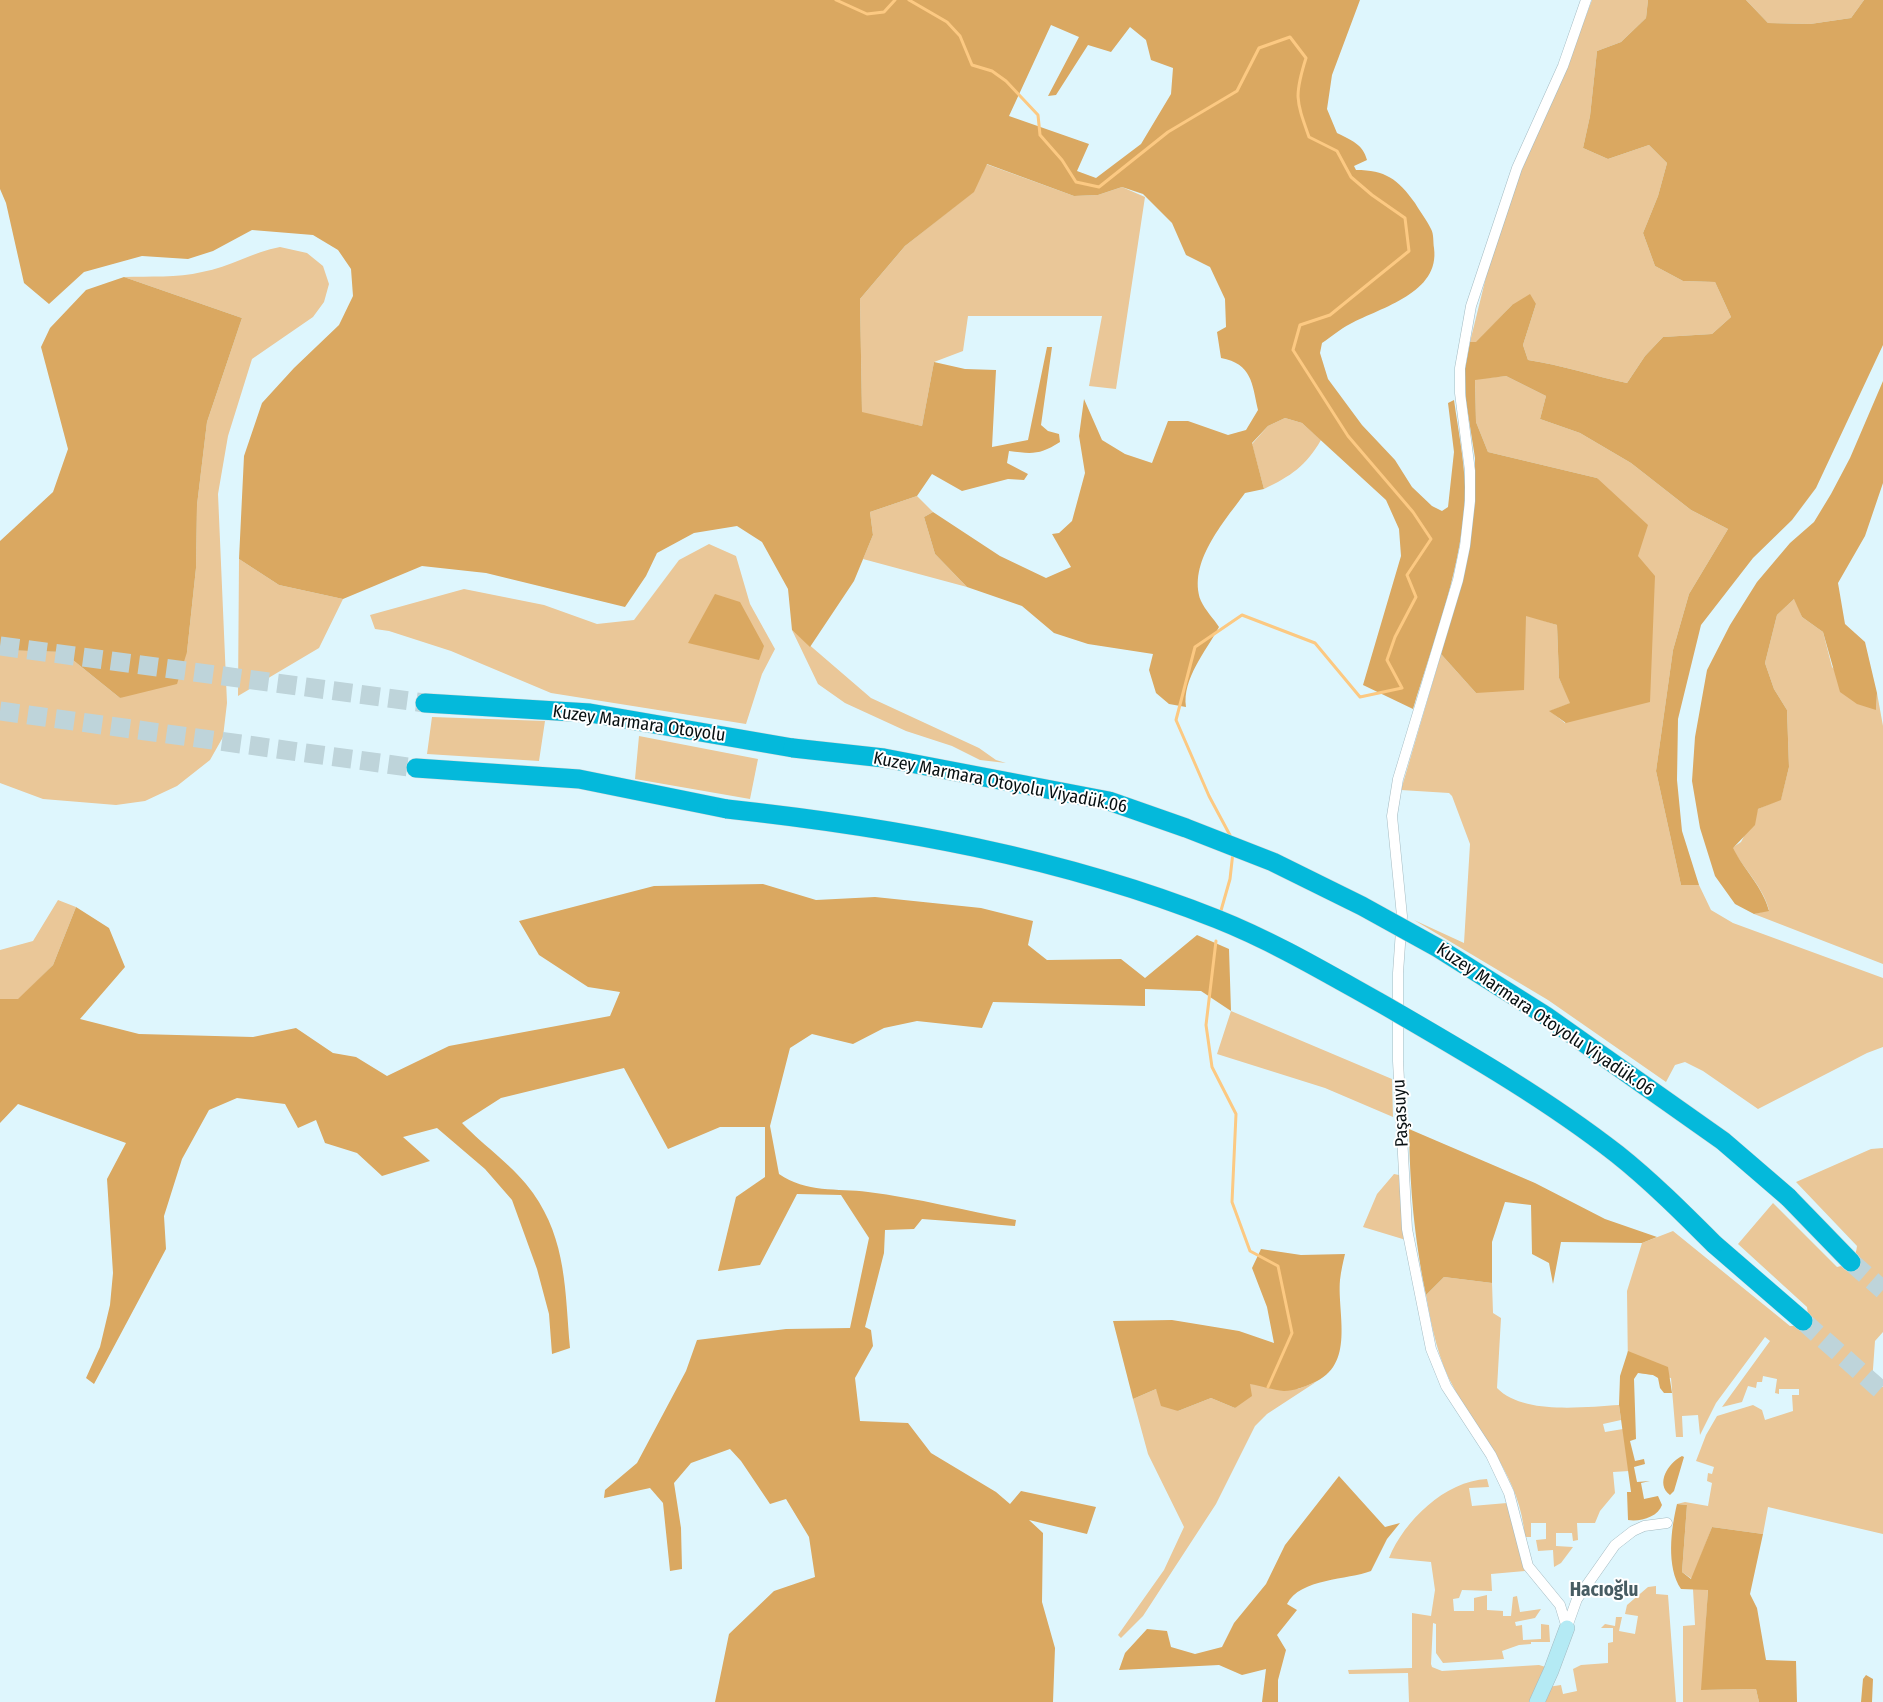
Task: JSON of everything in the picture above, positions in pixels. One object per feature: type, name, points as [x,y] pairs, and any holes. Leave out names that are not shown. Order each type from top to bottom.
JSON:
[{"type":"highway","name":"Kuzey Marmara Otoyolu","points":[[426,703],[590,714],[793,748]]},
{"type":"highway","name":"Kuzey Marmara Otoyolu Viyadük.06","points":[[793,748],[884,758],[1109,802],[1186,828],[1273,862],[1362,906],[1438,948],[1546,1016],[1723,1141],[1788,1197],[1851,1262]]},
{"type":"highway","points":[[416,768],[579,779],[727,809],[893,831],[1048,865],[1138,890],[1219,919],[1297,957],[1495,1071],[1617,1154],[1714,1244],[1803,1321]]},
{"type":"street","name":"Paşasuyu","points":[[1567,1628],[1560,1605],[1528,1566],[1509,1493],[1491,1455],[1446,1386],[1431,1349],[1407,1229],[1398,1061],[1398,973],[1402,916],[1392,808],[1411,731],[1458,580],[1465,546],[1470,501],[1470,471],[1460,393],[1460,368],[1472,306],[1483,267],[1517,168],[1563,66],[1586,0]]},
{"type":"street","points":[[1536,1702],[1551,1671],[1577,1599],[1615,1546],[1633,1531],[1644,1526],[1667,1523]]},
{"type":"shaded area","points":[[0,0],[1360,0],[1332,75],[1327,109],[1337,133],[1356,143],[1363,150],[1367,160],[1354,166],[1356,170],[1383,174],[1397,182],[1415,203],[1432,231],[1433,263],[1428,276],[1418,287],[1392,304],[1343,328],[1322,343],[1320,353],[1328,379],[1362,425],[1395,460],[1412,487],[1432,506],[1442,511],[1448,507],[1454,452],[1448,403],[1454,400],[1465,487],[1464,515],[1454,571],[1439,628],[1413,709],[1363,685],[1401,556],[1399,529],[1386,500],[1302,423],[1285,418],[1268,426],[1252,443],[1264,489],[1245,493],[1218,530],[1203,558],[1199,572],[1198,587],[1201,601],[1219,627],[1191,676],[1186,697],[1186,707],[1169,704],[1156,693],[1149,670],[1153,654],[1088,644],[1054,633],[1022,606],[967,587],[935,554],[924,517],[933,512],[1000,556],[1046,578],[1071,567],[1052,534],[1059,533],[1072,521],[1085,473],[1079,436],[1084,399],[1102,440],[1125,454],[1152,463],[1168,421],[1188,421],[1228,435],[1246,430],[1258,410],[1252,383],[1245,370],[1231,361],[1221,358],[1217,332],[1226,327],[1225,299],[1210,267],[1186,255],[1172,223],[1143,194],[1122,187],[1098,195],[1074,196],[987,164],[974,192],[905,246],[860,299],[862,412],[922,426],[934,362],[965,369],[996,370],[992,447],[1028,440],[1047,347],[1052,347],[1041,425],[1048,431],[1059,434],[1060,442],[1036,452],[1009,451],[1007,463],[1028,474],[1024,480],[1008,479],[962,491],[932,474],[917,496],[870,512],[873,535],[854,581],[810,647],[792,630],[788,589],[762,542],[737,526],[694,533],[657,553],[646,576],[625,607],[486,573],[422,566],[343,599],[279,585],[239,559],[244,456],[262,403],[294,368],[339,325],[353,296],[351,269],[338,250],[313,235],[252,230],[213,251],[188,259],[142,256],[84,272],[49,304],[24,283],[6,203],[0,189]],"holes":[[[1051,25],[1079,37],[1048,96],[1056,95],[1088,45],[1111,52],[1130,27],[1146,40],[1151,60],[1173,68],[1171,94],[1141,144],[1096,178],[1077,171],[1089,144],[1009,116]]]},
{"type":"shaded area","points":[[1592,0],[1648,0],[1646,18],[1621,42],[1597,51],[1590,116],[1583,148],[1608,159],[1649,145],[1667,163],[1658,196],[1643,233],[1655,266],[1683,281],[1715,282],[1731,317],[1712,334],[1663,337],[1645,356],[1627,383],[1528,360],[1523,345],[1536,304],[1512,305],[1476,343],[1470,342],[1489,265],[1526,155],[1558,89]]},
{"type":"shaded area","points":[[1648,0],[1746,0],[1768,23],[1810,24],[1851,18],[1864,0],[1883,0],[1883,345],[1816,488],[1792,520],[1753,558],[1701,625],[1678,719],[1677,780],[1682,831],[1699,885],[1681,885],[1656,771],[1673,650],[1689,594],[1728,529],[1691,510],[1631,463],[1580,433],[1540,419],[1546,396],[1506,376],[1475,380],[1476,422],[1488,452],[1597,478],[1648,525],[1638,556],[1655,576],[1650,702],[1566,723],[1549,711],[1570,703],[1559,678],[1557,625],[1526,616],[1524,690],[1476,693],[1441,654],[1459,589],[1475,480],[1475,458],[1466,401],[1465,369],[1470,342],[1476,342],[1512,305],[1530,294],[1536,304],[1523,345],[1528,360],[1627,383],[1645,356],[1663,337],[1712,334],[1731,317],[1715,282],[1683,281],[1655,266],[1643,233],[1658,196],[1667,163],[1649,145],[1608,159],[1583,148],[1590,116],[1597,51],[1621,42],[1646,18]]},
{"type":"shaded area","points":[[1746,0],[1864,0],[1851,18],[1810,24],[1768,23]]},
{"type":"shaded area","points":[[986,164],[1074,196],[1098,195],[1122,187],[1145,197],[1116,389],[1089,386],[1102,316],[968,316],[963,351],[934,362],[922,426],[862,413],[860,299],[905,246],[973,192]]},
{"type":"shaded area","points":[[280,247],[307,253],[323,266],[329,284],[324,302],[313,317],[252,359],[228,436],[218,494],[227,703],[223,737],[210,760],[177,786],[145,801],[116,805],[43,799],[0,783],[0,650],[63,652],[120,698],[187,652],[196,568],[197,505],[207,422],[242,318],[124,277],[193,274],[222,267],[260,252]]},
{"type":"shaded area","points":[[124,277],[242,318],[207,422],[197,505],[196,568],[187,652],[177,684],[120,698],[63,652],[0,650],[0,541],[53,492],[68,449],[41,347],[50,328],[86,290]]},
{"type":"shaded area","points":[[1506,376],[1546,396],[1540,419],[1580,433],[1631,463],[1691,510],[1728,529],[1689,594],[1673,650],[1656,771],[1681,885],[1699,885],[1711,910],[1733,923],[1883,978],[1883,1047],[1867,1053],[1758,1109],[1703,1071],[1685,1062],[1675,1065],[1666,1082],[1548,1000],[1414,920],[1464,943],[1470,844],[1452,796],[1449,793],[1401,790],[1441,654],[1476,693],[1526,615],[1557,625],[1559,678],[1571,703],[1550,711],[1565,723],[1638,556],[1597,478],[1488,452],[1476,422],[1475,379]]},
{"type":"shaded area","points":[[1883,381],[1883,483],[1865,536],[1838,583],[1845,624],[1865,642],[1877,693],[1876,710],[1857,704],[1840,692],[1823,632],[1802,617],[1794,599],[1777,615],[1765,663],[1774,689],[1787,710],[1789,767],[1781,800],[1758,809],[1755,825],[1733,848],[1758,886],[1769,911],[1754,914],[1735,904],[1715,876],[1700,828],[1692,781],[1695,737],[1707,670],[1730,625],[1757,582],[1790,543],[1814,522],[1850,458]]},
{"type":"shaded area","points":[[1285,418],[1302,423],[1321,440],[1303,464],[1282,480],[1264,489],[1252,444],[1268,426]]},
{"type":"shaded area","points":[[917,496],[933,512],[924,517],[935,554],[967,587],[863,559],[873,535],[870,512]]},
{"type":"shaded area","points":[[709,544],[736,556],[750,604],[775,649],[762,674],[746,724],[551,693],[451,651],[389,631],[375,629],[370,615],[464,589],[544,605],[597,624],[634,620],[679,560]]},
{"type":"shaded area","points":[[239,559],[279,585],[343,599],[319,648],[238,696]]},
{"type":"shaded area","points":[[715,594],[740,602],[764,646],[759,660],[688,643]]},
{"type":"shaded area","points":[[1795,598],[1802,617],[1823,632],[1832,667],[1876,710],[1877,693],[1883,726],[1883,964],[1754,914],[1769,910],[1758,886],[1732,848],[1741,842],[1758,809],[1781,799],[1789,767],[1787,710],[1774,689],[1765,663],[1777,615]]},
{"type":"shaded area","points":[[792,630],[871,698],[979,748],[996,760],[1006,763],[980,760],[952,746],[906,731],[845,703],[818,684]]},
{"type":"shaded area","points":[[432,717],[545,721],[539,761],[427,754]]},
{"type":"shaded area","points":[[639,736],[758,759],[750,799],[635,779]]},
{"type":"shaded area","points":[[763,884],[816,900],[875,897],[981,908],[1033,921],[1028,945],[1047,960],[1121,959],[1145,978],[1197,935],[1229,949],[1231,1011],[1201,991],[1145,989],[1145,1006],[993,1002],[982,1028],[917,1021],[884,1028],[853,1044],[812,1034],[790,1048],[770,1126],[779,1174],[789,1180],[822,1189],[886,1195],[1016,1220],[1015,1226],[922,1219],[914,1229],[885,1230],[884,1253],[865,1327],[871,1330],[873,1346],[855,1378],[860,1421],[908,1423],[931,1453],[996,1492],[1010,1504],[1021,1491],[1096,1507],[1087,1534],[1029,1520],[1043,1533],[1042,1602],[1055,1648],[1053,1702],[715,1702],[729,1634],[774,1591],[815,1577],[809,1537],[786,1499],[770,1504],[741,1461],[730,1449],[691,1463],[674,1483],[681,1528],[682,1569],[670,1571],[663,1503],[650,1488],[604,1498],[605,1490],[637,1463],[686,1371],[697,1340],[786,1329],[850,1328],[869,1238],[841,1195],[797,1194],[760,1265],[718,1271],[736,1197],[765,1177],[765,1127],[720,1127],[668,1149],[624,1068],[501,1098],[462,1123],[518,1174],[544,1211],[558,1248],[562,1268],[570,1348],[552,1354],[549,1314],[537,1269],[512,1200],[485,1169],[437,1128],[403,1137],[430,1161],[382,1176],[357,1153],[325,1143],[316,1120],[298,1128],[285,1104],[237,1098],[209,1110],[182,1159],[164,1216],[166,1249],[94,1384],[86,1378],[100,1347],[110,1305],[113,1273],[107,1179],[126,1143],[18,1104],[0,1123],[0,999],[18,999],[53,965],[76,907],[109,928],[125,967],[80,1019],[139,1034],[253,1037],[296,1028],[333,1053],[356,1057],[387,1076],[449,1046],[610,1016],[620,992],[588,987],[539,955],[519,921],[654,886]]},
{"type":"shaded area","points":[[58,900],[76,907],[53,965],[18,1000],[0,999],[0,950],[33,941]]},
{"type":"shaded area","points":[[1231,1011],[1392,1079],[1393,1117],[1325,1088],[1217,1054]]},
{"type":"shaded area","points":[[1409,1129],[1535,1183],[1605,1219],[1657,1237],[1642,1243],[1561,1242],[1553,1284],[1549,1263],[1532,1254],[1531,1205],[1505,1202],[1492,1242],[1492,1283],[1444,1277],[1426,1295],[1413,1212]]},
{"type":"shaded area","points":[[1883,1148],[1883,1332],[1875,1341],[1872,1383],[1883,1387],[1883,1534],[1768,1507],[1763,1534],[1712,1527],[1692,1579],[1682,1572],[1687,1505],[1677,1504],[1685,1502],[1708,1506],[1712,1483],[1707,1481],[1708,1473],[1712,1474],[1714,1467],[1696,1461],[1706,1435],[1717,1416],[1753,1405],[1762,1410],[1765,1420],[1793,1411],[1792,1395],[1799,1395],[1799,1389],[1779,1389],[1779,1394],[1775,1393],[1777,1379],[1763,1376],[1762,1382],[1757,1382],[1756,1388],[1748,1386],[1742,1402],[1722,1407],[1770,1341],[1765,1337],[1716,1403],[1700,1435],[1698,1415],[1682,1416],[1683,1437],[1676,1437],[1671,1378],[1628,1371],[1627,1291],[1642,1243],[1673,1231],[1790,1326],[1798,1326],[1808,1314],[1807,1307],[1738,1244],[1773,1203],[1837,1267],[1845,1265],[1855,1254],[1857,1246],[1796,1182],[1871,1149]]},
{"type":"shaded area","points":[[1394,1174],[1399,1175],[1400,1178],[1406,1240],[1363,1227],[1377,1194]]},
{"type":"shaded area","points":[[1261,1249],[1301,1255],[1345,1254],[1340,1280],[1340,1351],[1335,1364],[1326,1375],[1313,1383],[1288,1391],[1250,1384],[1252,1396],[1235,1408],[1211,1398],[1178,1411],[1161,1406],[1156,1389],[1133,1399],[1113,1321],[1172,1320],[1239,1331],[1274,1343],[1267,1307],[1252,1268]]},
{"type":"shaded area","points":[[1444,1277],[1492,1283],[1493,1313],[1501,1318],[1497,1388],[1508,1397],[1538,1406],[1572,1408],[1619,1405],[1621,1420],[1603,1424],[1605,1432],[1623,1429],[1629,1471],[1613,1472],[1615,1493],[1600,1511],[1595,1523],[1577,1523],[1578,1540],[1573,1541],[1572,1533],[1556,1533],[1556,1546],[1573,1547],[1561,1563],[1554,1567],[1553,1550],[1538,1551],[1536,1540],[1546,1539],[1546,1523],[1531,1523],[1531,1537],[1525,1537],[1522,1515],[1508,1477],[1455,1390],[1444,1367],[1433,1332],[1426,1295]]},
{"type":"shaded area","points":[[1628,1351],[1668,1367],[1672,1393],[1664,1393],[1660,1388],[1658,1378],[1653,1375],[1638,1373],[1634,1379],[1636,1439],[1630,1441],[1635,1461],[1644,1459],[1645,1464],[1634,1467],[1637,1482],[1650,1481],[1641,1483],[1644,1499],[1658,1496],[1662,1505],[1653,1516],[1633,1520],[1628,1520],[1627,1492],[1631,1492],[1619,1405],[1620,1376]]},
{"type":"shaded area","points":[[1316,1382],[1267,1414],[1255,1426],[1216,1504],[1143,1616],[1121,1638],[1118,1635],[1164,1570],[1184,1527],[1148,1454],[1133,1399],[1156,1389],[1178,1411],[1211,1398],[1235,1408],[1250,1383],[1298,1389]]},
{"type":"shaded area","points":[[1682,1456],[1684,1457],[1674,1491],[1670,1495],[1664,1485],[1665,1474],[1672,1464]]},
{"type":"shaded area","points":[[1339,1476],[1385,1527],[1400,1523],[1387,1539],[1371,1571],[1325,1581],[1302,1589],[1293,1595],[1287,1604],[1297,1610],[1277,1635],[1286,1650],[1278,1680],[1278,1702],[1262,1702],[1266,1669],[1242,1675],[1219,1665],[1119,1670],[1125,1653],[1147,1629],[1167,1631],[1171,1647],[1195,1654],[1222,1647],[1234,1623],[1266,1584],[1285,1545]]},
{"type":"shaded area","points":[[1487,1479],[1489,1487],[1469,1488],[1472,1506],[1507,1503],[1525,1571],[1491,1574],[1492,1591],[1462,1590],[1459,1598],[1453,1599],[1454,1611],[1474,1611],[1474,1598],[1487,1595],[1487,1610],[1503,1611],[1503,1616],[1511,1616],[1513,1597],[1517,1596],[1520,1612],[1541,1609],[1535,1618],[1515,1622],[1516,1626],[1522,1625],[1523,1640],[1541,1639],[1541,1624],[1549,1625],[1550,1642],[1531,1642],[1531,1644],[1519,1645],[1502,1651],[1504,1659],[1443,1663],[1436,1653],[1436,1624],[1433,1623],[1431,1664],[1432,1667],[1442,1671],[1539,1665],[1549,1668],[1532,1702],[1409,1702],[1408,1673],[1349,1674],[1348,1670],[1412,1668],[1412,1613],[1431,1616],[1435,1590],[1431,1562],[1389,1558],[1405,1530],[1428,1505],[1456,1487],[1471,1481]]},
{"type":"shaded area","points":[[1677,1504],[1687,1505],[1682,1572],[1691,1579],[1712,1527],[1763,1534],[1750,1594],[1757,1608],[1766,1660],[1796,1661],[1797,1702],[1759,1702],[1756,1689],[1701,1690],[1708,1590],[1681,1589],[1676,1580],[1671,1548]]},
{"type":"shaded area","points":[[1656,1586],[1656,1594],[1668,1595],[1676,1702],[1543,1702],[1548,1687],[1561,1685],[1563,1694],[1577,1691],[1573,1669],[1581,1665],[1608,1663],[1608,1643],[1613,1642],[1613,1628],[1601,1628],[1605,1624],[1615,1626],[1616,1617],[1622,1617],[1619,1631],[1635,1634],[1638,1616],[1625,1614],[1627,1605],[1648,1587]]},
{"type":"shaded area","points":[[1693,1589],[1708,1589],[1702,1690],[1756,1689],[1759,1702],[1683,1702],[1683,1626],[1695,1625]]},
{"type":"shaded area","points":[[1866,1675],[1873,1679],[1872,1702],[1861,1702],[1863,1679]]},
{"type":"waterway","points":[[836,0],[867,14],[884,12],[895,0]]},
{"type":"waterway","points":[[909,0],[947,22],[960,36],[972,65],[992,71],[1006,81],[1038,115],[1040,135],[1062,160],[1076,182],[1099,187],[1168,132],[1237,91],[1259,48],[1290,37],[1306,58],[1298,90],[1298,98],[1309,137],[1337,151],[1351,177],[1372,195],[1405,218],[1409,251],[1330,315],[1300,325],[1293,350],[1348,436],[1413,512],[1431,539],[1407,575],[1416,597],[1395,637],[1387,660],[1402,688],[1360,697],[1315,643],[1242,615],[1195,647],[1176,720],[1209,796],[1232,839]]},
{"type":"waterway","points":[[1220,914],[1230,879],[1233,852]]},
{"type":"waterway","points":[[1216,941],[1206,1025],[1212,1067],[1236,1114],[1232,1202],[1250,1251],[1278,1266],[1292,1333],[1268,1387]]},
{"type":"tunnel","points":[[0,646],[425,703]]},
{"type":"tunnel","points":[[0,711],[416,768]]},
{"type":"tunnel","points":[[1851,1262],[1883,1290]]},
{"type":"tunnel","points":[[1803,1321],[1883,1392]]},
{"type":"district","name":"Hacıoğlu","points":[[1604,1591]]}]
